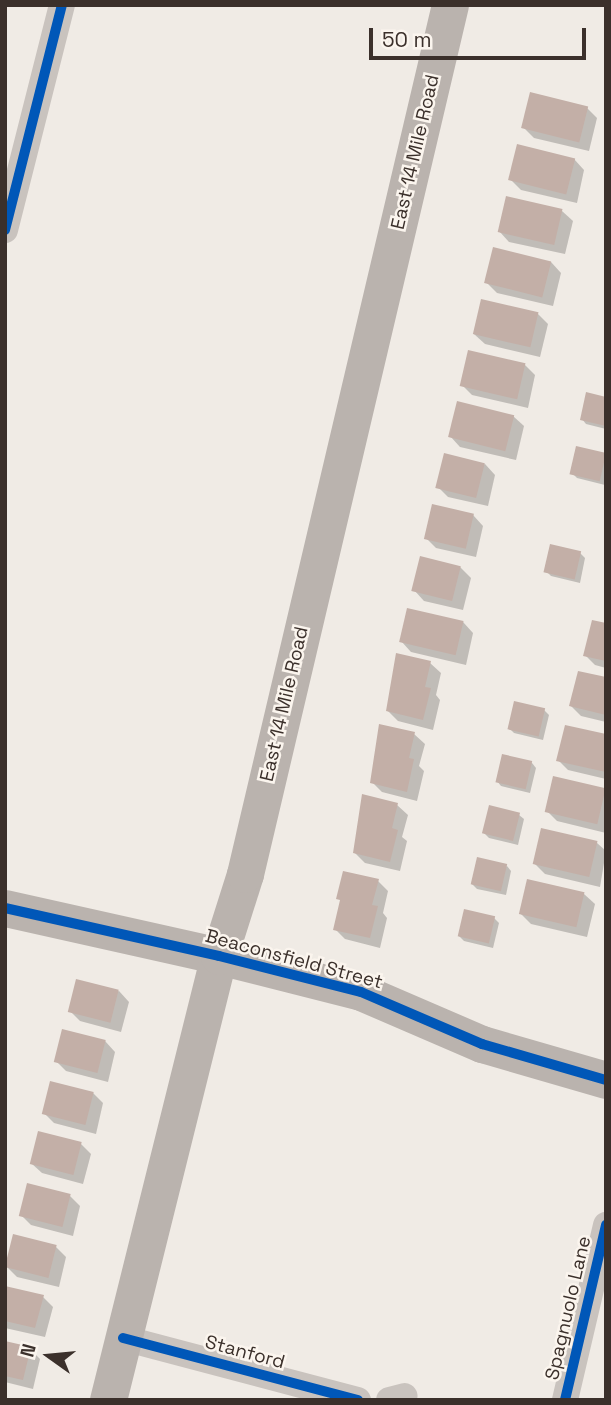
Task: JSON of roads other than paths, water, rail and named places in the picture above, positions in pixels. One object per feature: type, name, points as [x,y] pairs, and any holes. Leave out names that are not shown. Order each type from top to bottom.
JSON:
[{"type":"main road","name":"East 14 Mile Road","points":[[108,1400],[219,956],[245,874],[450,5]]},
{"type":"main road","name":"Beaconsfield Street","points":[[5,908],[219,956],[361,992],[482,1044],[606,1080]]},
{"type":"street","points":[[5,230],[62,5]]},
{"type":"street","name":"Spagnuolo Lane","points":[[565,1400],[606,1225]]},
{"type":"street","name":"Stanford","points":[[123,1338],[358,1400]]}]
